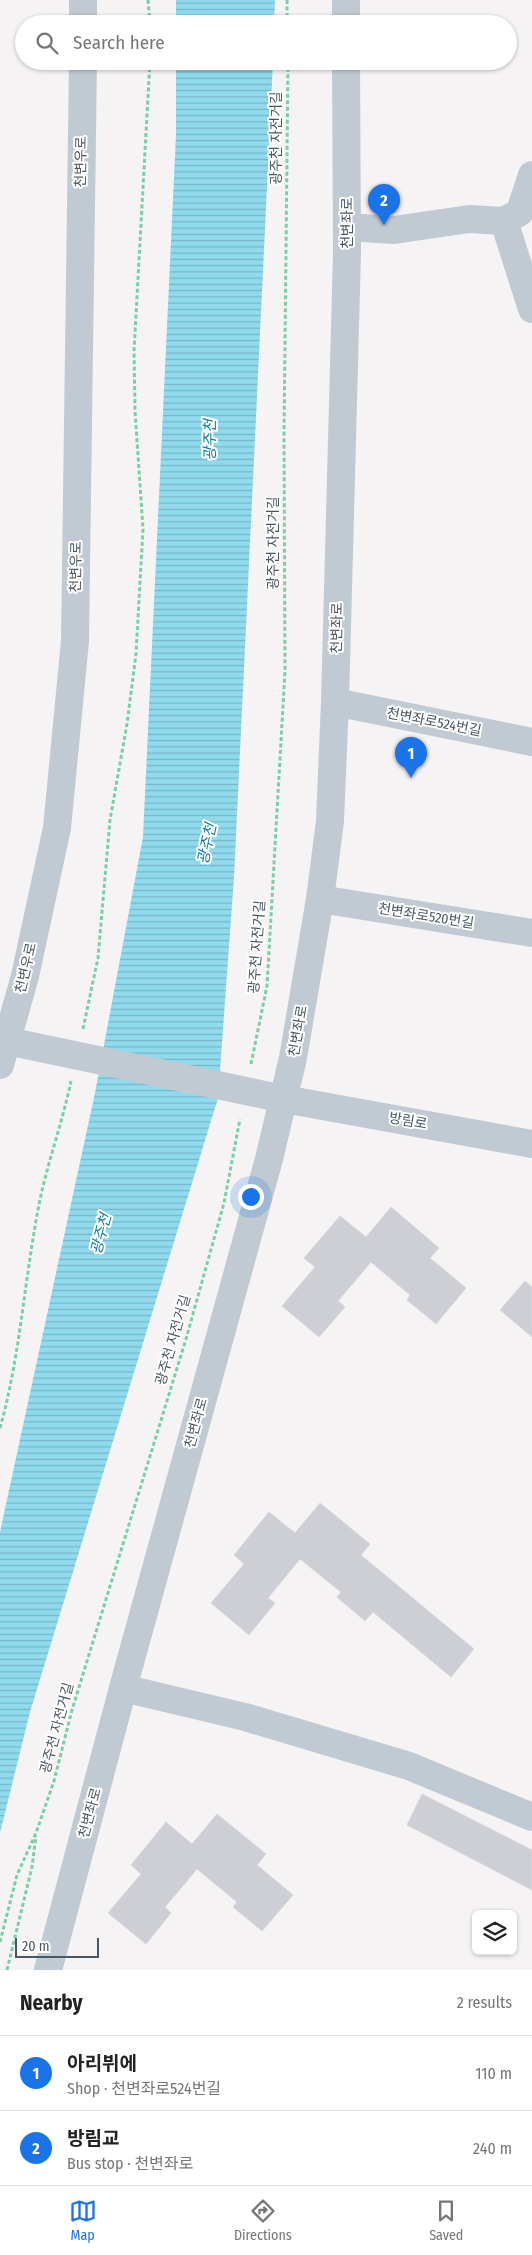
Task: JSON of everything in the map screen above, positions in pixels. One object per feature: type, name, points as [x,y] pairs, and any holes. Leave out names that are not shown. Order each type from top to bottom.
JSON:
[{"type":"street","points":[[83,0],[83,15]]},
{"type":"street","points":[[346,0],[346,15]]},
{"type":"street","name":"천변우로","points":[[2,1049],[25,976],[57,828],[76,641],[82,70]]},
{"type":"street","name":"천변좌로","points":[[48,1970],[284,1099],[293,1058],[320,899],[330,821],[335,702],[347,227],[346,70]]},
{"type":"street","points":[[347,227],[394,230],[470,219],[504,221],[520,212],[532,174]]},
{"type":"street","points":[[504,221],[532,309]]},
{"type":"street","name":"천변좌로524번길","points":[[335,702],[532,742]]},
{"type":"street","name":"천변좌로520번길","points":[[320,899],[532,933]]},
{"type":"street","name":"방림로","points":[[2,1049],[532,1144]]},
{"type":"street","points":[[123,1688],[245,1717],[409,1766],[532,1817]]},
{"type":"path","points":[[148,0],[149,15]]},
{"type":"path","points":[[287,0],[288,15]]},
{"type":"path","points":[[82,1032],[98,958],[110,820],[127,724],[136,654],[143,529],[135,411],[134,351],[150,70]]},
{"type":"path","name":"광주천 자전거길","points":[[250,1071],[267,986],[286,671],[284,436],[288,70]]},
{"type":"path","points":[[0,1428],[24,1312],[42,1188],[72,1080]]},
{"type":"path","name":"광주천 자전거길","points":[[0,1942],[16,1875],[36,1833],[54,1781],[72,1710],[186,1339],[224,1203],[241,1118]]},
{"type":"path","name":"광주천 자전거길","points":[[7,1970],[29,1876],[36,1833]]},
{"type":"water","points":[[176,0],[275,0],[274,15],[176,15]]},
{"type":"water","name":"광주천","points":[[176,70],[273,70],[234,877],[218,1098],[30,1712],[0,1833],[0,1532],[95,1093],[143,837],[176,135]]},
{"type":"building","points":[[391,1207],[439,1248],[430,1258],[466,1288],[436,1324],[407,1300],[410,1295],[371,1262],[338,1301],[345,1307],[319,1337],[282,1306],[315,1267],[304,1258],[340,1216],[366,1237]]},
{"type":"building","points":[[525,1281],[532,1287],[532,1337],[500,1310]]},
{"type":"building","points":[[320,1503],[370,1544],[361,1555],[474,1649],[451,1677],[373,1612],[365,1621],[337,1597],[341,1592],[300,1559],[268,1598],[275,1603],[249,1635],[211,1603],[244,1564],[234,1555],[269,1512],[295,1533]]},
{"type":"building","points":[[422,1794],[532,1850],[532,1890],[407,1825]]},
{"type":"building","points":[[217,1814],[266,1854],[257,1865],[293,1895],[262,1931],[233,1907],[237,1902],[197,1869],[165,1907],[171,1913],[146,1944],[108,1913],[141,1874],[131,1865],[166,1822],[192,1844]]},
{"type":"place","name":"방림교","points":[[384,225]]},
{"type":"place","name":"아리뷔에","points":[[411,778]]}]
